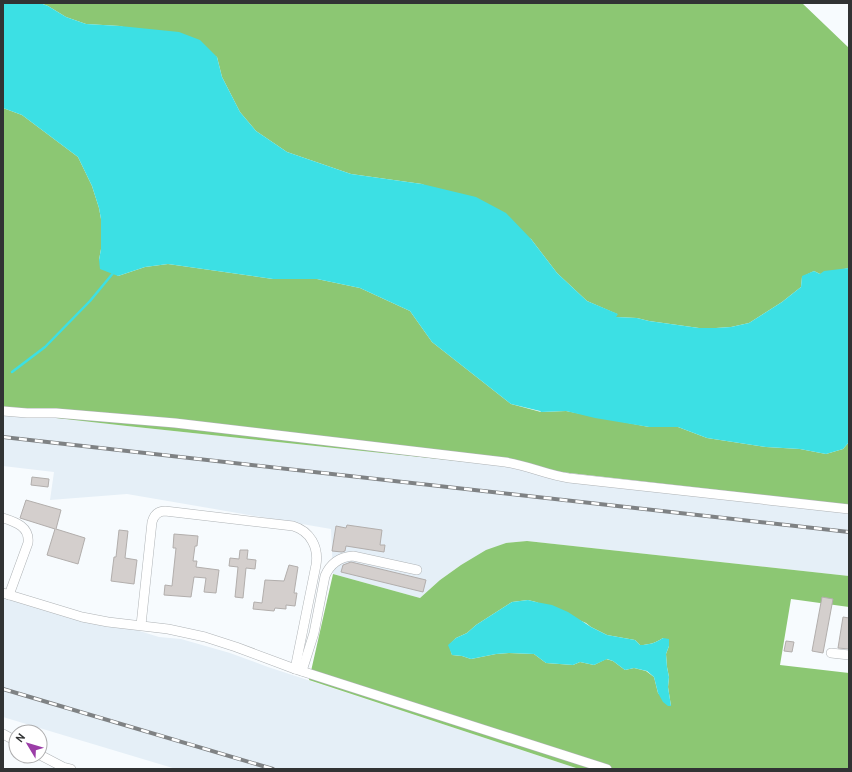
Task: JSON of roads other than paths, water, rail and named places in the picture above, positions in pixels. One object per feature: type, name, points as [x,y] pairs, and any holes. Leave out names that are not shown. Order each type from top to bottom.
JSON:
[{"type":"street","points":[[3,411],[56,413],[198,426],[510,463],[569,478],[849,509]]},
{"type":"street","points":[[141,625],[152,522],[155,516],[159,513],[165,511],[295,526],[305,532],[312,539],[316,549],[317,560],[298,670]]},
{"type":"street","points":[[3,518],[12,521],[23,528],[28,538],[28,543],[6,594],[82,617],[108,622],[168,629],[205,637],[298,670],[607,769]]},
{"type":"street","points":[[298,670],[314,633],[329,568],[341,558],[353,556],[417,570]]},
{"type":"street","points":[[831,653],[849,655]]},
{"type":"street","points":[[48,759],[63,767],[71,769]]},
{"type":"water","points":[[3,3],[40,3],[66,17],[86,24],[179,32],[200,40],[217,57],[222,77],[240,112],[256,131],[287,152],[351,174],[422,184],[476,197],[506,213],[531,239],[557,273],[587,301],[618,314],[616,317],[637,318],[699,328],[731,327],[749,323],[782,302],[801,287],[802,276],[814,271],[820,274],[824,271],[849,268],[849,442],[843,449],[826,454],[800,449],[766,447],[707,438],[678,427],[649,427],[595,418],[566,411],[541,412],[511,404],[432,342],[410,311],[360,288],[317,279],[273,279],[168,264],[145,267],[118,276],[100,269],[101,219],[99,208],[92,186],[78,157],[22,115],[3,108]]},
{"type":"water","points":[[528,600],[552,605],[568,612],[591,627],[607,635],[635,640],[640,645],[646,645],[663,638],[669,639],[669,646],[666,654],[671,706],[668,706],[663,702],[658,693],[654,677],[647,671],[634,668],[625,670],[613,661],[607,659],[594,665],[580,662],[573,665],[546,663],[534,654],[496,654],[471,659],[452,655],[448,645],[456,638],[467,633],[476,625],[512,602]]},
{"type":"waterway","points":[[12,372],[45,347],[90,301],[114,272]]},
{"type":"railway","points":[[3,437],[849,532]]},
{"type":"railway","points":[[3,689],[273,769]]}]
